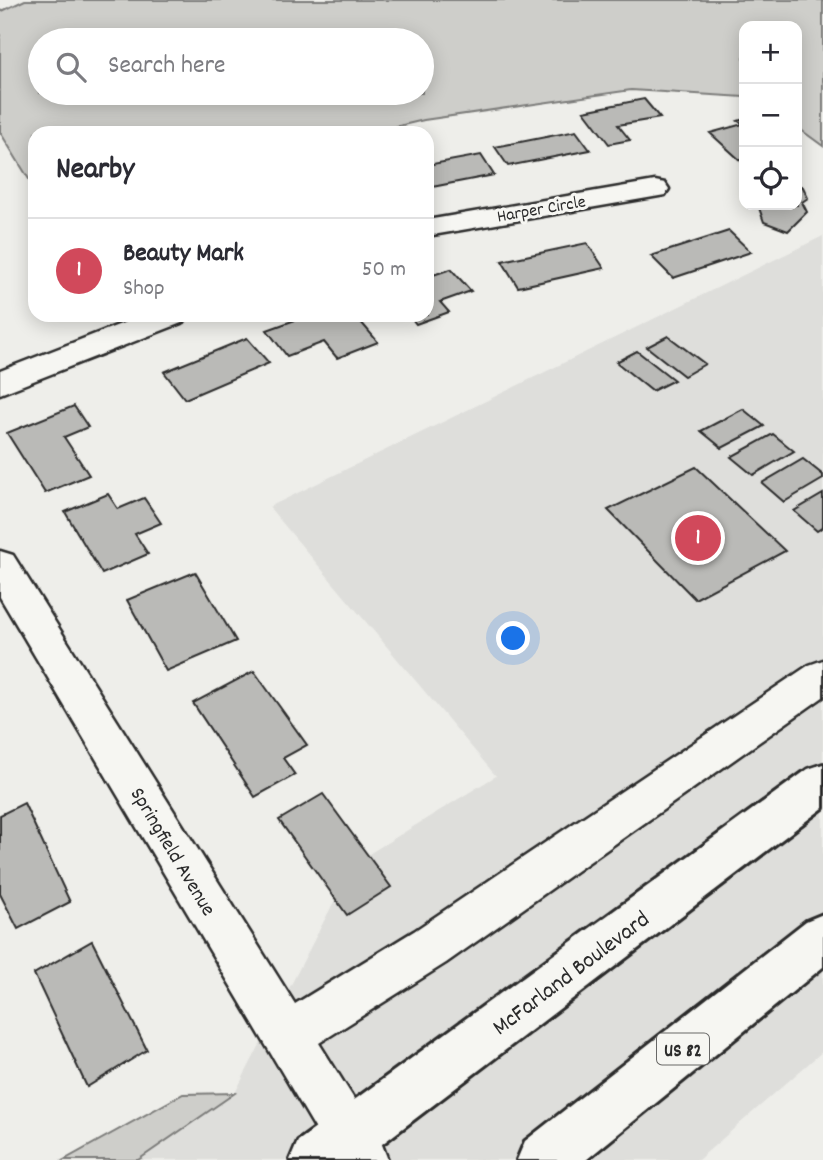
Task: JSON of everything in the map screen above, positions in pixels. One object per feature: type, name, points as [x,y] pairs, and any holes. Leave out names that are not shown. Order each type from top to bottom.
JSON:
[{"type":"highway","name":"McFarland Boulevard","points":[[343,1152],[823,783]]},
{"type":"highway","name":"US 82","points":[[544,1160],[823,937]]},
{"type":"street","name":"Harper Circle","points":[[434,227],[655,189]]},
{"type":"street","points":[[0,383],[155,322]]},
{"type":"street","name":"Springfield Avenue","points":[[0,565],[287,1036],[343,1152]]},
{"type":"street","points":[[287,1036],[430,947],[823,676]]},
{"type":"shaded area","points":[[25,0],[823,0],[823,146],[802,131],[802,21],[739,21],[739,97],[631,90],[399,126],[28,126],[28,178],[0,132],[0,12]]},
{"type":"shaded area","points":[[823,236],[823,1051],[698,1160],[138,1160],[235,1093],[354,863],[496,776],[269,507]]},
{"type":"shaded area","points":[[235,1093],[138,1160],[64,1160],[183,1094]]},
{"type":"building","points":[[644,99],[660,118],[618,125],[630,140],[609,144],[584,111]]},
{"type":"building","points":[[739,125],[739,159],[710,133]]},
{"type":"building","points":[[576,131],[590,150],[508,166],[495,147]]},
{"type":"building","points":[[481,155],[494,175],[434,187],[434,164]]},
{"type":"building","points":[[802,186],[803,187],[808,198],[802,202]]},
{"type":"building","points":[[802,202],[807,212],[788,231],[764,222],[760,210],[802,210]]},
{"type":"building","points":[[729,231],[751,252],[673,278],[651,256]]},
{"type":"building","points":[[587,243],[604,268],[518,287],[502,261]]},
{"type":"building","points":[[451,269],[471,291],[440,302],[449,312],[434,317],[434,275]]},
{"type":"building","points":[[289,322],[361,322],[378,342],[337,358],[324,342],[287,356],[267,330]]},
{"type":"building","points":[[668,336],[705,364],[684,376],[647,347]]},
{"type":"building","points":[[247,338],[269,363],[185,399],[164,372]]},
{"type":"building","points":[[637,351],[674,380],[652,391],[616,362]]},
{"type":"building","points":[[74,406],[88,427],[64,437],[89,475],[45,493],[7,433]]},
{"type":"building","points":[[743,409],[764,426],[722,448],[701,431]]},
{"type":"building","points":[[773,434],[794,451],[753,475],[731,457]]},
{"type":"building","points":[[803,459],[823,475],[823,479],[784,502],[762,483]]},
{"type":"building","points":[[696,467],[785,551],[695,599],[608,510]]},
{"type":"building","points":[[108,494],[118,509],[144,498],[161,523],[135,534],[148,554],[102,574],[65,512]]},
{"type":"building","points":[[823,494],[823,527],[817,531],[794,511]]},
{"type":"building","points":[[195,572],[236,641],[166,671],[127,600]]},
{"type":"building","points":[[254,671],[307,745],[283,758],[295,775],[255,797],[193,703]]},
{"type":"building","points":[[323,794],[391,887],[347,915],[279,820]]},
{"type":"building","points":[[24,803],[70,902],[18,929],[0,894],[0,815]]},
{"type":"building","points":[[92,941],[147,1050],[87,1087],[34,974]]},
{"type":"place","name":"Beauty Mark","points":[[698,538]]}]
